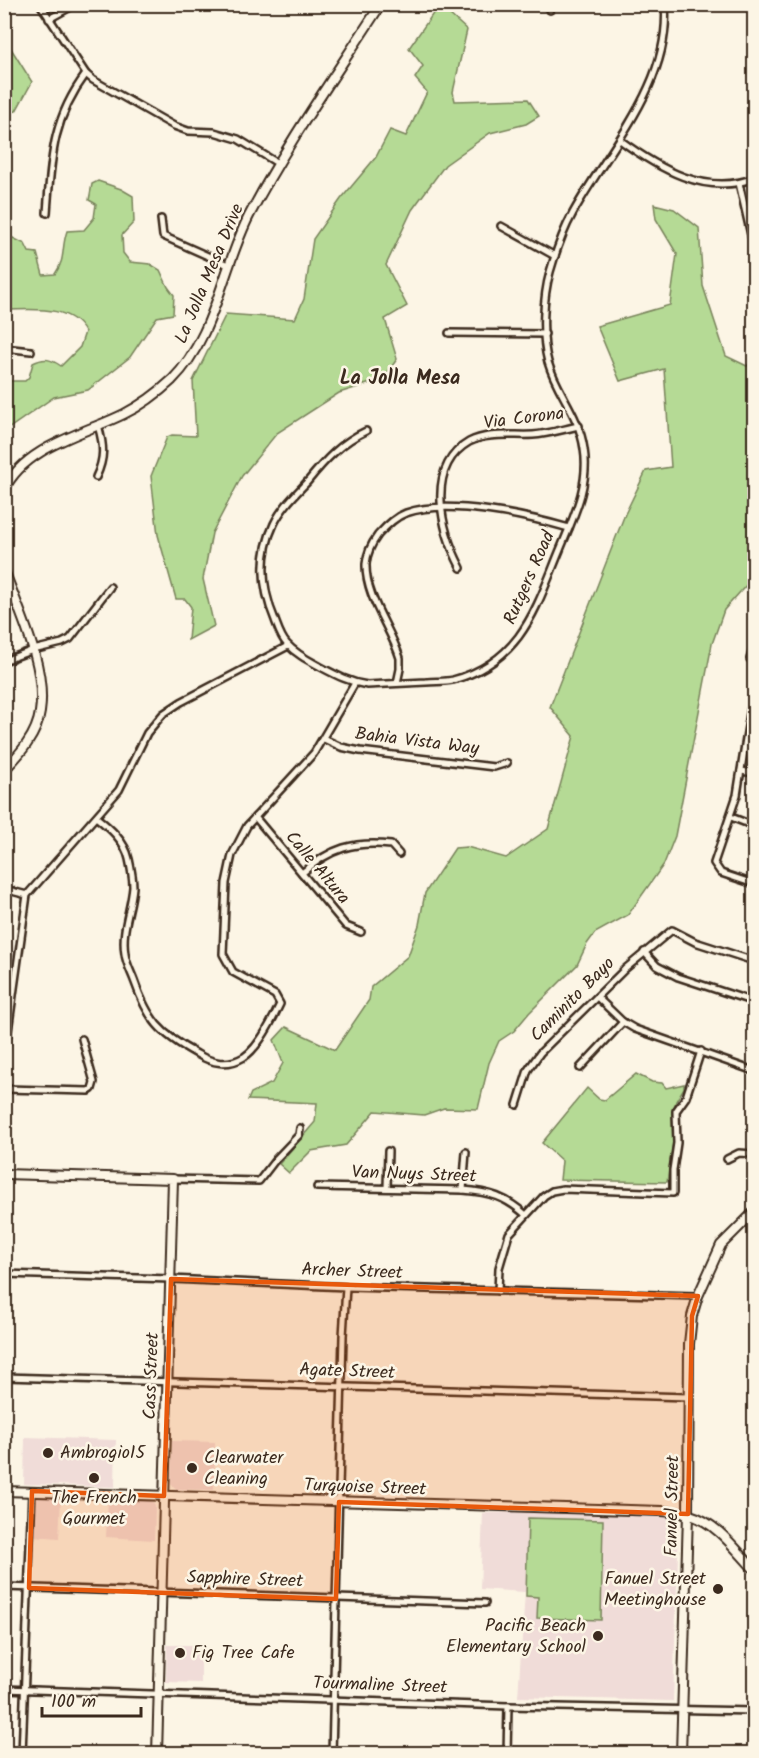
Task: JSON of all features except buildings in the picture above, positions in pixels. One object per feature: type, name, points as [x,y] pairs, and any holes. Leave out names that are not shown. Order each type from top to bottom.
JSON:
[{"type":"street","points":[[40,4],[86,74],[93,80],[174,126],[188,131],[214,132],[238,139],[279,164]]},
{"type":"street","points":[[49,19],[76,4]]},
{"type":"street","name":"La Jolla Mesa Drive","points":[[4,490],[18,471],[38,453],[142,404],[174,378],[191,356],[206,325],[248,218],[279,164],[381,4]]},
{"type":"street","points":[[544,4],[549,10]]},
{"type":"street","name":"Rutgers Road","points":[[355,683],[367,685],[451,680],[474,672],[495,660],[521,636],[533,616],[577,509],[585,471],[579,426],[548,361],[544,302],[558,244],[573,213],[644,98],[656,66],[666,19],[665,4]]},
{"type":"street","points":[[47,213],[51,152],[62,114],[73,91],[86,74]]},
{"type":"street","points":[[620,140],[648,160],[683,177],[713,185],[739,183],[754,178]]},
{"type":"street","points":[[739,183],[754,248]]},
{"type":"street","points":[[161,219],[163,236],[228,266]]},
{"type":"street","points":[[501,226],[555,256]]},
{"type":"street","points":[[449,333],[545,334]]},
{"type":"street","points":[[4,348],[31,351]]},
{"type":"street","points":[[96,477],[102,464],[103,442],[98,425]]},
{"type":"street","name":"Via Corona","points":[[461,568],[443,521],[440,489],[444,471],[452,457],[469,442],[488,436],[536,435],[579,426]]},
{"type":"street","points":[[96,817],[116,835],[129,857],[133,886],[124,930],[125,956],[142,1004],[158,1028],[175,1042],[208,1060],[222,1064],[244,1056],[268,1029],[280,1004],[275,995],[233,972],[223,954],[226,883],[232,855],[247,826],[314,753],[355,683],[346,681],[299,654],[282,639],[268,605],[262,570],[265,545],[284,508],[332,453],[366,431]]},
{"type":"street","points":[[397,683],[400,658],[368,582],[366,562],[371,544],[387,525],[405,513],[422,508],[442,508],[488,510],[539,519],[569,528]]},
{"type":"street","points":[[4,570],[33,650],[40,687],[40,712],[34,731],[24,750],[4,770]]},
{"type":"street","points":[[4,661],[70,639],[110,587]]},
{"type":"street","points":[[4,1060],[27,895],[119,790],[147,733],[163,714],[181,702],[288,646]]},
{"type":"street","points":[[750,659],[754,646]]},
{"type":"street","points":[[754,688],[752,717],[731,817],[714,863],[721,873],[754,884]]},
{"type":"street","name":"Bahia Vista Way","points":[[324,739],[342,747],[360,751],[494,767],[507,763]]},
{"type":"street","points":[[741,771],[754,773]]},
{"type":"street","name":"Calle Altura","points":[[255,817],[346,926],[361,932]]},
{"type":"street","points":[[731,817],[754,826]]},
{"type":"street","points":[[302,873],[319,858],[340,848],[365,843],[391,845],[399,854]]},
{"type":"street","points":[[4,889],[27,895]]},
{"type":"street","name":"Caminito Bayo","points":[[517,1105],[528,1070],[562,1030],[625,969],[672,930],[695,942],[754,961]]},
{"type":"street","points":[[644,952],[657,966],[678,977],[754,1002]]},
{"type":"street","points":[[597,997],[623,1022],[635,1029],[754,1071]]},
{"type":"street","points":[[580,1068],[623,1022]]},
{"type":"street","points":[[4,1089],[89,1091],[94,1082],[82,1039]]},
{"type":"street","points":[[498,1291],[499,1268],[509,1234],[544,1196],[552,1191],[563,1189],[673,1193],[673,1170],[677,1143],[676,1111],[686,1097],[701,1051]]},
{"type":"street","points":[[4,1174],[259,1181],[299,1135],[300,1128]]},
{"type":"street","points":[[387,1188],[388,1151]]},
{"type":"street","points":[[464,1190],[466,1152]]},
{"type":"street","points":[[727,1159],[739,1153],[754,1154]]},
{"type":"street","name":"Cass Street","points":[[157,1754],[173,1179]]},
{"type":"street","name":"Van Nuys Street","points":[[316,1187],[488,1192],[518,1208],[526,1215]]},
{"type":"street","name":"Fanuel Street","points":[[681,1754],[688,1514],[689,1344],[692,1316],[698,1296],[721,1245],[754,1212]]},
{"type":"street","name":"Archer Street","points":[[4,1274],[346,1287],[698,1296]]},
{"type":"street","points":[[332,1754],[341,1387],[346,1287]]},
{"type":"street","name":"Agate Street","points":[[4,1377],[688,1397]]},
{"type":"street","name":"Turquoise Street","points":[[4,1491],[662,1511],[688,1514]]},
{"type":"street","points":[[22,1754],[32,1491]]},
{"type":"street","points":[[688,1514],[713,1526],[754,1569]]},
{"type":"street","name":"Sapphire Street","points":[[4,1587],[485,1603]]},
{"type":"street","name":"Tourmaline Street","points":[[4,1689],[508,1706],[754,1711]]},
{"type":"street","points":[[507,1754],[508,1706]]},
{"type":"highlighted area","points":[[171,1279],[698,1296],[692,1316],[688,1514],[339,1502],[336,1599],[29,1588],[32,1491],[164,1496]]},
{"type":"shaded area","points":[[25,1437],[116,1440],[115,1487],[24,1484]]},
{"type":"shaded area","name":"Clearwater Cleaning","points":[[172,1441],[215,1442],[214,1490],[175,1489],[171,1484]]},
{"type":"shaded area","points":[[37,1497],[61,1498],[59,1538],[34,1536]]},
{"type":"shaded area","points":[[108,1499],[146,1500],[154,1503],[154,1540],[106,1537]]},
{"type":"shaded area","points":[[483,1513],[675,1517],[679,1522],[673,1701],[518,1697],[525,1592],[480,1589]]},
{"type":"shaded area","points":[[167,1645],[201,1645],[201,1683],[166,1682]]},
{"type":"green space","points":[[439,5],[467,30],[453,92],[455,101],[528,99],[539,116],[526,124],[490,133],[445,165],[412,210],[386,265],[407,306],[385,319],[397,359],[383,379],[339,393],[277,433],[242,476],[212,533],[203,579],[214,626],[188,640],[191,607],[185,599],[176,599],[158,535],[151,476],[167,437],[172,435],[196,436],[193,381],[226,314],[295,319],[304,299],[313,239],[341,199],[376,157],[390,130],[406,136],[427,92],[415,78],[423,66],[409,48]]},
{"type":"green space","points":[[7,42],[32,82],[16,111],[5,114],[4,43]]},
{"type":"green space","points":[[98,181],[133,196],[134,222],[122,235],[123,253],[130,262],[150,264],[160,270],[174,295],[173,314],[157,317],[130,357],[88,390],[54,397],[5,431],[5,381],[25,381],[29,377],[33,363],[44,359],[61,366],[80,347],[85,332],[78,323],[60,313],[5,310],[5,234],[25,244],[29,252],[37,253],[43,275],[55,274],[61,263],[67,231],[84,230],[94,218],[96,204],[89,200],[92,184]]},
{"type":"green space","points":[[654,204],[674,209],[699,228],[703,286],[726,356],[747,366],[754,359],[754,582],[749,582],[724,610],[712,644],[675,836],[664,864],[628,915],[595,933],[577,965],[514,1031],[499,1041],[489,1063],[478,1109],[444,1108],[424,1115],[375,1111],[346,1145],[311,1151],[289,1173],[279,1164],[315,1122],[317,1103],[248,1100],[251,1093],[272,1083],[283,1063],[274,1040],[286,1027],[335,1050],[369,1000],[371,987],[408,956],[419,925],[425,893],[455,848],[467,847],[506,858],[548,829],[574,736],[550,707],[625,514],[646,471],[671,467],[664,369],[620,381],[597,326],[670,305],[677,254],[656,219]]},
{"type":"green space","points":[[636,1074],[652,1082],[662,1083],[666,1088],[684,1084],[672,1113],[673,1143],[667,1182],[560,1180],[562,1161],[542,1143],[587,1088],[599,1099],[605,1100]]},
{"type":"green space","points":[[528,1518],[603,1520],[601,1620],[537,1618],[538,1597],[526,1596]]},
{"type":"place","name":"Ambrogio15","points":[[48,1453]]},
{"type":"place","name":"Clearwater Cleaning","points":[[192,1468]]},
{"type":"place","name":"The French Gourmet","points":[[94,1478]]},
{"type":"place","name":"Fanuel Street Meetinghouse","points":[[718,1589]]},
{"type":"place","name":"Pacific Beach Elementary School","points":[[598,1636]]},
{"type":"place","name":"Fig Tree Cafe","points":[[180,1653]]},
{"type":"district","name":"La Jolla Mesa","points":[[400,379]]}]
